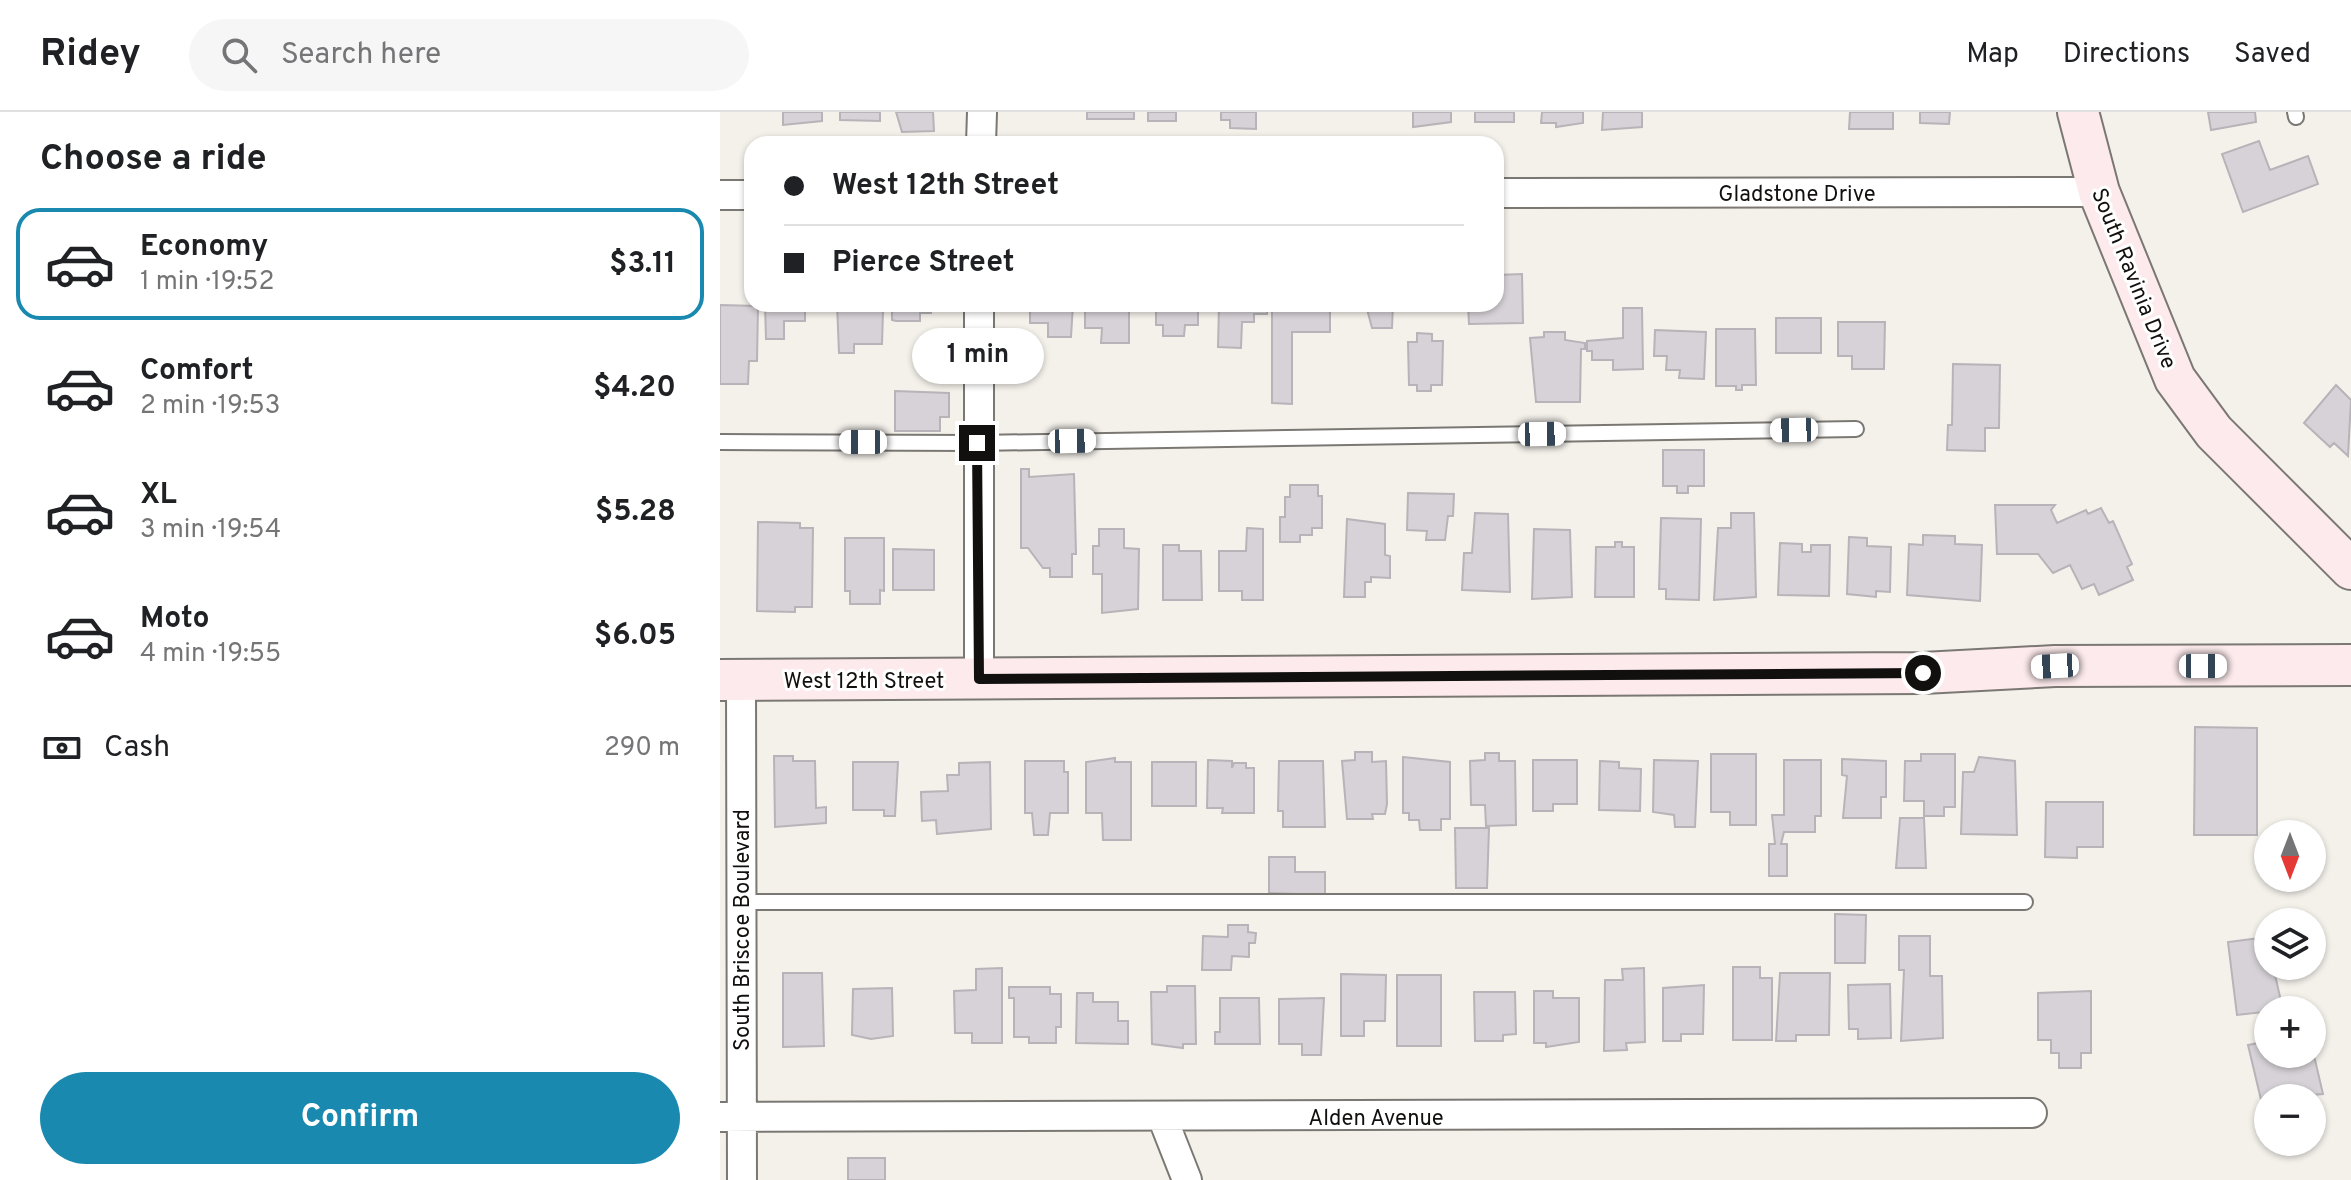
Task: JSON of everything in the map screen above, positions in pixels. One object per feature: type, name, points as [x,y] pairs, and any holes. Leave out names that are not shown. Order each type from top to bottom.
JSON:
[{"type":"street","points":[[981,136],[982,112]]},
{"type":"street","name":"South Ravinia Drive","points":[[2078,112],[2099,192],[2175,379],[2214,432],[2351,569]]},
{"type":"street","name":"Gladstone Drive","points":[[1504,193],[2099,192]]},
{"type":"street","points":[[720,195],[744,195]]},
{"type":"street","points":[[979,312],[979,679]]},
{"type":"street","name":"West 12th Street","points":[[731,680],[1907,673],[2055,666],[2351,665]]},
{"type":"street","name":"South Briscoe Boulevard","points":[[731,680],[740,902],[731,1117],[742,1180]]},
{"type":"street","name":"Alden Avenue","points":[[731,1117],[1163,1119],[2032,1113]]},
{"type":"street","points":[[1163,1119],[1187,1180]]},
{"type":"lane","points":[[720,442],[977,443],[1856,429]]},
{"type":"lane","points":[[740,902],[2025,902]]},
{"type":"building","points":[[783,112],[822,112],[822,121],[783,125]]},
{"type":"building","points":[[840,112],[880,112],[880,121],[840,120]]},
{"type":"building","points":[[896,112],[933,112],[934,131],[902,132]]},
{"type":"building","points":[[1087,112],[1134,112],[1134,119],[1087,119]]},
{"type":"building","points":[[1148,112],[1176,112],[1176,121],[1148,121]]},
{"type":"building","points":[[1221,112],[1256,112],[1256,129],[1230,128],[1230,120],[1221,120]]},
{"type":"building","points":[[1413,112],[1451,112],[1451,122],[1413,127]]},
{"type":"building","points":[[1475,112],[1514,112],[1514,122],[1475,122]]},
{"type":"building","points":[[1542,112],[1583,112],[1583,123],[1556,127],[1556,123],[1541,123]]},
{"type":"building","points":[[1603,112],[1642,112],[1642,127],[1602,130]]},
{"type":"building","points":[[1850,112],[1893,112],[1893,129],[1849,129]]},
{"type":"building","points":[[1920,112],[1950,112],[1949,124],[1920,123]]},
{"type":"building","points":[[2208,112],[2255,112],[2256,122],[2211,130]]},
{"type":"building","points":[[2259,141],[2270,170],[2308,156],[2318,184],[2243,212],[2222,154]]},
{"type":"building","points":[[1522,274],[1523,323],[1469,324],[1468,312],[1504,312],[1504,275]]},
{"type":"building","points":[[720,305],[744,306],[744,312],[758,312],[757,361],[749,361],[748,384],[720,384]]},
{"type":"building","points":[[1623,308],[1642,308],[1643,369],[1613,370],[1613,360],[1592,360],[1592,351],[1587,351],[1587,341],[1623,338]]},
{"type":"building","points":[[765,312],[805,312],[805,321],[784,321],[784,339],[766,339]]},
{"type":"building","points":[[837,312],[883,312],[882,344],[854,344],[854,353],[839,353]]},
{"type":"building","points":[[892,312],[931,312],[920,313],[920,321],[892,320]]},
{"type":"building","points":[[1030,312],[1073,312],[1071,337],[1048,337],[1048,323],[1030,323]]},
{"type":"building","points":[[1085,312],[1129,312],[1129,343],[1101,343],[1102,328],[1085,328]]},
{"type":"building","points":[[1156,312],[1198,312],[1198,325],[1185,325],[1184,336],[1163,336],[1163,325],[1156,325]]},
{"type":"building","points":[[1219,312],[1267,312],[1254,314],[1254,322],[1242,322],[1241,348],[1218,347]]},
{"type":"building","points":[[1272,312],[1330,312],[1330,332],[1292,332],[1292,404],[1272,403]]},
{"type":"building","points":[[1368,312],[1393,312],[1392,328],[1372,328]]},
{"type":"building","points":[[1776,318],[1821,318],[1821,353],[1776,353]]},
{"type":"building","points":[[1838,322],[1885,322],[1884,369],[1852,369],[1852,356],[1838,356]]},
{"type":"building","points":[[1716,329],[1755,329],[1756,385],[1742,385],[1742,390],[1736,390],[1736,386],[1716,386]]},
{"type":"building","points":[[1655,330],[1706,332],[1704,379],[1679,378],[1680,370],[1666,370],[1667,356],[1654,356]]},
{"type":"building","points":[[1544,332],[1565,332],[1565,340],[1585,343],[1585,349],[1581,349],[1580,402],[1536,402],[1530,338],[1544,337]]},
{"type":"building","points":[[1417,333],[1432,334],[1432,341],[1443,341],[1442,385],[1431,385],[1431,391],[1417,391],[1417,385],[1409,385],[1408,342],[1417,342]]},
{"type":"building","points":[[1953,364],[2000,365],[1999,428],[1985,428],[1985,451],[1947,450],[1948,425],[1952,425]]},
{"type":"building","points":[[2336,385],[2351,400],[2348,456],[2334,443],[2330,447],[2304,423]]},
{"type":"building","points":[[895,391],[949,393],[949,417],[940,417],[940,431],[895,431]]},
{"type":"building","points":[[1663,450],[1704,450],[1704,486],[1688,486],[1688,493],[1677,493],[1677,486],[1663,486]]},
{"type":"building","points":[[1021,469],[1029,469],[1029,477],[1074,474],[1076,554],[1072,554],[1072,577],[1050,577],[1050,568],[1043,568],[1028,548],[1021,548]]},
{"type":"building","points":[[1290,485],[1318,485],[1318,496],[1322,496],[1322,528],[1312,528],[1312,535],[1300,535],[1300,542],[1280,542],[1280,517],[1285,517],[1285,497],[1290,497]]},
{"type":"building","points":[[1408,493],[1454,494],[1453,516],[1448,516],[1445,540],[1426,540],[1427,531],[1407,530]]},
{"type":"building","points":[[1995,505],[2055,505],[2051,510],[2057,523],[2086,510],[2088,514],[2101,508],[2109,523],[2113,521],[2132,564],[2127,567],[2133,580],[2099,595],[2094,584],[2082,589],[2070,565],[2053,573],[2038,554],[1997,554]]},
{"type":"building","points":[[1475,513],[1508,514],[1510,592],[1462,590],[1464,553],[1472,553]]},
{"type":"building","points":[[1731,513],[1754,513],[1756,597],[1714,600],[1718,528],[1731,528]]},
{"type":"building","points":[[1661,518],[1701,519],[1699,600],[1666,599],[1666,589],[1659,589]]},
{"type":"building","points":[[1347,519],[1385,524],[1385,555],[1390,556],[1390,578],[1371,577],[1371,582],[1365,582],[1365,597],[1344,597]]},
{"type":"building","points":[[758,522],[800,523],[800,528],[813,528],[812,607],[795,607],[795,612],[757,611]]},
{"type":"building","points":[[1247,528],[1263,529],[1263,600],[1242,600],[1242,591],[1219,591],[1219,551],[1246,551]]},
{"type":"building","points":[[1099,529],[1124,529],[1124,548],[1139,549],[1138,609],[1102,613],[1102,574],[1093,574],[1093,546],[1099,546]]},
{"type":"building","points":[[1534,529],[1570,530],[1572,597],[1532,599]]},
{"type":"building","points":[[1923,535],[1955,536],[1955,544],[1982,545],[1980,601],[1907,595],[1909,544],[1923,545]]},
{"type":"building","points":[[1849,537],[1867,538],[1867,546],[1891,547],[1890,592],[1876,591],[1876,597],[1847,594]]},
{"type":"building","points":[[845,538],[884,538],[884,591],[880,590],[880,604],[850,604],[850,591],[845,591]]},
{"type":"building","points":[[1615,542],[1622,542],[1622,547],[1634,547],[1634,597],[1595,597],[1596,547],[1615,547]]},
{"type":"building","points":[[1780,543],[1802,544],[1802,552],[1811,552],[1811,545],[1830,545],[1829,596],[1778,595]]},
{"type":"building","points":[[1163,545],[1179,545],[1179,551],[1201,551],[1202,600],[1163,600]]},
{"type":"building","points":[[893,549],[934,550],[934,590],[893,590]]},
{"type":"building","points":[[2195,727],[2257,728],[2257,820],[2254,820],[2254,835],[2194,835]]},
{"type":"building","points":[[1355,752],[1372,752],[1372,762],[1386,761],[1385,814],[1372,814],[1373,819],[1347,819],[1342,761],[1355,760]]},
{"type":"building","points":[[1485,753],[1499,753],[1499,761],[1515,761],[1516,825],[1486,826],[1485,805],[1471,805],[1470,761],[1485,760]]},
{"type":"building","points":[[1711,754],[1756,754],[1756,825],[1730,825],[1730,812],[1711,812]]},
{"type":"building","points":[[1921,754],[1955,754],[1955,807],[1944,807],[1944,816],[1924,816],[1924,801],[1904,801],[1905,761],[1921,761]]},
{"type":"building","points":[[774,756],[793,756],[793,761],[815,761],[816,808],[826,807],[826,823],[775,827]]},
{"type":"building","points":[[1403,757],[1450,762],[1450,819],[1441,819],[1441,830],[1420,830],[1419,820],[1409,820],[1409,813],[1403,813]]},
{"type":"building","points":[[1979,757],[2015,761],[2017,835],[1961,834],[1963,772],[1974,772]]},
{"type":"building","points":[[1115,758],[1115,762],[1131,762],[1131,840],[1103,840],[1102,813],[1086,813],[1086,762]]},
{"type":"building","points":[[1842,759],[1886,761],[1886,797],[1881,797],[1881,818],[1843,818],[1847,776],[1842,775]]},
{"type":"building","points":[[1208,760],[1232,761],[1232,768],[1234,763],[1246,763],[1246,768],[1254,768],[1254,813],[1222,813],[1223,808],[1207,808]]},
{"type":"building","points":[[1533,760],[1577,760],[1577,804],[1553,804],[1553,811],[1533,811]]},
{"type":"building","points":[[1654,760],[1698,761],[1695,827],[1675,827],[1674,815],[1653,812]]},
{"type":"building","points":[[1784,760],[1821,760],[1821,816],[1815,816],[1815,832],[1784,832],[1781,844],[1787,844],[1787,876],[1769,876],[1769,844],[1775,844],[1772,815],[1784,815]]},
{"type":"building","points":[[1025,761],[1064,761],[1064,772],[1068,772],[1068,813],[1050,813],[1048,835],[1034,835],[1032,813],[1025,813]]},
{"type":"building","points":[[1279,761],[1323,761],[1325,827],[1283,827],[1283,811],[1278,811]]},
{"type":"building","points":[[1600,761],[1619,762],[1619,768],[1641,769],[1640,811],[1599,810]]},
{"type":"building","points":[[853,762],[898,762],[895,816],[884,816],[884,810],[853,810]]},
{"type":"building","points":[[990,762],[991,829],[937,834],[936,820],[922,821],[921,792],[948,791],[947,775],[959,775],[959,763]]},
{"type":"building","points":[[1152,762],[1196,762],[1196,806],[1152,806]]},
{"type":"building","points":[[2046,802],[2103,802],[2103,847],[2077,847],[2077,858],[2045,857]]},
{"type":"building","points":[[1900,818],[1924,818],[1926,868],[1896,868]]},
{"type":"building","points":[[1455,828],[1489,828],[1487,888],[1456,888]]},
{"type":"building","points":[[1269,857],[1295,857],[1295,872],[1325,872],[1325,895],[1269,893]]},
{"type":"building","points":[[1835,914],[1866,915],[1865,963],[1835,963]]},
{"type":"building","points":[[1228,925],[1248,925],[1248,932],[1256,933],[1255,943],[1249,943],[1249,957],[1232,956],[1231,970],[1202,970],[1203,936],[1228,937]]},
{"type":"building","points":[[1899,936],[1930,936],[1930,976],[1942,976],[1943,1038],[1901,1041],[1904,970],[1899,970]]},
{"type":"building","points":[[2254,939],[2254,980],[2276,980],[2280,996],[2254,996],[2254,1013],[2237,1015],[2228,942]]},
{"type":"building","points":[[1733,967],[1760,967],[1760,978],[1772,978],[1772,1040],[1733,1040]]},
{"type":"building","points":[[1002,968],[1002,1043],[972,1043],[972,1033],[955,1033],[954,991],[976,990],[976,969]]},
{"type":"building","points":[[1644,968],[1645,1042],[1626,1043],[1627,1050],[1604,1051],[1605,980],[1623,980],[1622,969]]},
{"type":"building","points":[[783,973],[822,973],[824,1046],[783,1047]]},
{"type":"building","points":[[1780,973],[1830,973],[1829,1035],[1796,1035],[1796,1041],[1776,1041]]},
{"type":"building","points":[[1341,974],[1386,975],[1385,1021],[1364,1021],[1364,1036],[1341,1036]]},
{"type":"building","points":[[1397,975],[1441,975],[1441,1046],[1397,1046]]},
{"type":"building","points":[[1890,984],[1891,1038],[1858,1039],[1858,1029],[1849,1029],[1848,985]]},
{"type":"building","points":[[1704,985],[1703,1034],[1681,1034],[1681,1041],[1663,1041],[1663,988]]},
{"type":"building","points":[[1167,986],[1195,986],[1196,1044],[1183,1044],[1183,1048],[1152,1044],[1151,992],[1167,992]]},
{"type":"building","points":[[1009,987],[1050,987],[1050,994],[1061,994],[1061,1027],[1056,1027],[1056,1043],[1029,1043],[1029,1037],[1014,1037],[1014,998],[1009,998]]},
{"type":"building","points":[[892,988],[893,1036],[871,1039],[852,1035],[853,989]]},
{"type":"building","points":[[1534,991],[1553,991],[1553,998],[1579,998],[1579,1042],[1546,1047],[1546,1043],[1534,1043]]},
{"type":"building","points":[[2091,991],[2091,1053],[2081,1053],[2081,1068],[2059,1068],[2059,1053],[2051,1053],[2051,1040],[2038,1040],[2038,993]]},
{"type":"building","points":[[1474,992],[1515,992],[1516,1034],[1503,1035],[1503,1041],[1475,1041]]},
{"type":"building","points":[[1077,993],[1093,993],[1093,1002],[1118,1002],[1118,1021],[1128,1021],[1128,1044],[1076,1043]]},
{"type":"building","points":[[1220,998],[1259,998],[1260,1044],[1215,1044],[1215,1032],[1220,1032]]},
{"type":"building","points":[[1324,998],[1321,1055],[1302,1055],[1302,1044],[1279,1044],[1279,999]]},
{"type":"building","points":[[2254,1044],[2254,1068],[2317,1068],[2321,1084],[2257,1084],[2248,1045]]},
{"type":"building","points":[[848,1158],[885,1158],[885,1180],[848,1180]]},
{"type":"route","points":[[977,443],[979,679],[1923,673]]}]
